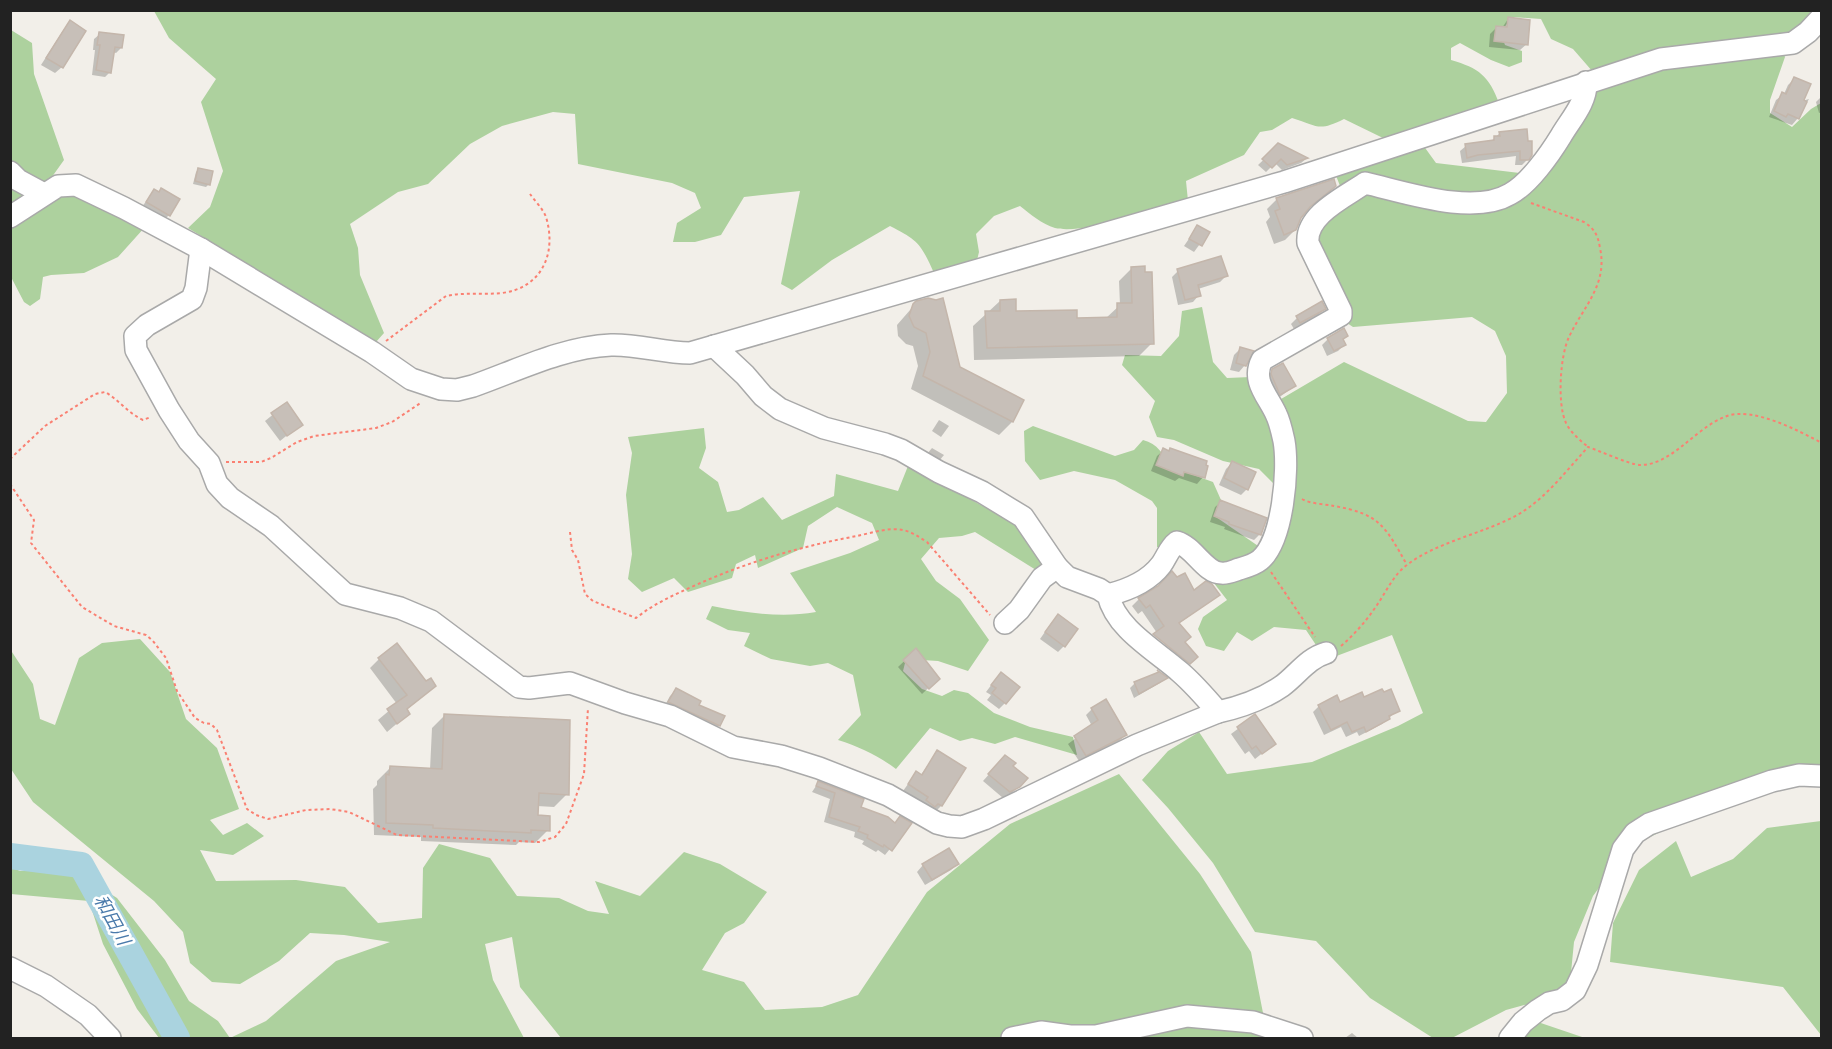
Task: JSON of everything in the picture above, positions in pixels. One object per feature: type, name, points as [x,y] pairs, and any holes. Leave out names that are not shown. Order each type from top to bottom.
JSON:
[{"type":"street","points":[[10,218],[58,186],[76,185],[124,207],[201,249],[372,352],[411,379],[441,389],[458,390],[579,348],[614,345],[672,353],[690,353],[1086,240],[1340,164],[1660,59],[1793,43],[1808,32],[1821,16]]},
{"type":"street","points":[[1340,164],[1345,171],[1365,183],[1458,202],[1489,202],[1509,195],[1525,183],[1557,142],[1586,94],[1586,82]]},
{"type":"street","points":[[10,172],[18,180],[44,194]]},
{"type":"street","points":[[1108,595],[1128,590],[1156,571],[1171,547],[1177,542],[1185,544],[1214,572],[1223,574],[1253,565],[1261,559],[1270,545],[1281,514],[1285,486],[1284,444],[1277,416],[1258,380],[1258,369],[1262,360],[1341,315],[1308,243],[1307,234],[1312,225],[1325,212],[1365,183]]},
{"type":"street","points":[[201,249],[196,288],[192,300],[147,325],[135,336],[136,350],[169,410],[189,441],[208,463],[217,484],[230,498],[271,526],[345,594],[400,608],[431,621],[519,687],[570,683],[670,716],[733,747],[781,756],[829,772],[888,795],[937,823],[962,827],[984,819],[1137,745],[1218,712],[1238,708],[1261,698],[1282,686],[1316,656],[1326,653]]},
{"type":"street","points":[[714,346],[745,375],[763,396],[780,409],[824,428],[902,450],[939,472],[982,492],[1023,517],[1057,567],[1067,577],[1099,589],[1108,595],[1118,618],[1145,644],[1180,672],[1218,712]]},
{"type":"street","points":[[1005,623],[1019,610],[1042,578],[1057,567]]},
{"type":"street","points":[[1510,1038],[1523,1022],[1538,1010],[1549,1003],[1562,1000],[1575,990],[1587,965],[1623,849],[1635,833],[1649,824],[1772,781],[1799,775],[1821,776]]},
{"type":"street","points":[[10,968],[46,986],[88,1015],[110,1038]]},
{"type":"street","points":[[1012,1038],[1041,1032],[1070,1036],[1096,1036],[1187,1016],[1253,1022],[1302,1038]]},
{"type":"path","points":[[372,352],[446,296],[503,293],[532,281],[543,269],[550,244],[546,215],[530,194]]},
{"type":"path","points":[[1509,195],[1584,222],[1592,227],[1598,236],[1602,257],[1597,289],[1569,337],[1562,362],[1561,387],[1565,422],[1588,447],[1638,465],[1652,463],[1665,458],[1715,422],[1739,413],[1769,420],[1821,443]]},
{"type":"path","points":[[208,463],[261,462],[297,442],[314,436],[376,429],[407,414],[441,389]]},
{"type":"path","points":[[10,459],[45,426],[95,394],[105,392],[114,397],[133,415],[143,420],[169,410]]},
{"type":"path","points":[[1261,559],[1326,653],[1353,636],[1407,565],[1425,554],[1520,514],[1535,503],[1588,447]]},
{"type":"path","points":[[10,484],[34,520],[32,543],[82,607],[114,626],[146,635],[158,646],[166,658],[177,691],[195,718],[211,724],[217,730],[247,809],[256,815],[268,819],[306,810],[330,809],[349,812],[397,835],[405,836],[539,842],[555,837],[566,824],[584,774],[591,690]]},
{"type":"path","points":[[1285,486],[1306,501],[1358,510],[1378,521],[1392,538],[1407,565]]},
{"type":"path","points":[[570,532],[585,594],[593,601],[631,617],[636,618],[652,604],[728,571],[764,559],[837,540],[886,530],[901,530],[915,534],[927,542],[982,609],[995,620],[1005,623]]},
{"type":"green space","points":[[154,11],[1816,11],[1797,31],[1593,72],[1573,49],[1551,39],[1541,19],[1513,17],[1500,32],[1505,45],[1522,51],[1522,62],[1509,67],[1460,43],[1451,48],[1451,60],[1469,66],[1482,74],[1499,103],[1396,138],[1383,138],[1344,119],[1323,127],[1292,118],[1272,130],[1260,132],[1244,155],[1186,181],[1188,201],[1101,225],[1068,229],[1045,224],[1020,206],[994,216],[976,234],[979,252],[977,260],[935,275],[914,240],[890,226],[832,260],[792,290],[781,284],[800,191],[744,197],[721,235],[695,242],[673,242],[677,223],[701,208],[695,193],[672,183],[578,164],[575,114],[553,112],[502,126],[470,144],[428,184],[398,192],[350,224],[358,248],[360,275],[384,333],[376,342],[188,228],[210,207],[223,171],[201,102],[216,79],[169,38]]},
{"type":"green space","points":[[11,30],[32,43],[34,74],[64,160],[49,181],[26,192],[11,204]]},
{"type":"green space","points":[[1783,51],[1785,57],[1770,100],[1770,113],[1792,127],[1821,103],[1821,778],[1698,814],[1629,847],[1593,896],[1574,942],[1569,993],[1506,1010],[1452,1038],[1433,1038],[1370,998],[1316,941],[1255,932],[1213,863],[1142,780],[1168,751],[1199,732],[1227,774],[1312,762],[1423,713],[1392,635],[1326,660],[1306,630],[1274,627],[1252,641],[1237,632],[1224,651],[1206,646],[1198,629],[1203,617],[1227,600],[1207,574],[1181,556],[1157,547],[1157,508],[1152,501],[1115,480],[1074,471],[1040,480],[1025,461],[1024,431],[1033,426],[1115,456],[1134,450],[1143,440],[1153,444],[1160,450],[1171,467],[1213,482],[1221,500],[1216,517],[1264,550],[1277,487],[1259,469],[1223,461],[1174,440],[1157,437],[1149,417],[1155,401],[1122,365],[1125,355],[1161,356],[1179,336],[1182,311],[1202,307],[1213,362],[1227,378],[1251,377],[1269,406],[1344,362],[1468,421],[1486,422],[1507,393],[1506,356],[1495,331],[1472,317],[1353,327],[1329,311],[1297,240],[1322,218],[1342,191],[1335,173],[1423,145],[1436,163],[1537,175],[1592,88],[1667,66]]},
{"type":"green space","points":[[69,193],[145,227],[118,257],[84,273],[43,277],[40,299],[30,306],[24,302],[11,277],[11,228],[55,196]]},
{"type":"green space","points":[[704,428],[706,448],[699,468],[718,482],[727,512],[739,510],[763,497],[782,520],[834,496],[836,474],[898,491],[908,466],[1022,527],[1036,548],[1044,575],[975,532],[962,536],[939,538],[921,559],[936,581],[960,599],[989,640],[968,671],[938,661],[906,659],[903,671],[922,689],[942,696],[954,690],[968,693],[994,713],[1030,727],[1073,737],[1077,755],[1015,737],[995,744],[972,738],[960,741],[930,728],[896,769],[868,752],[838,740],[861,715],[853,675],[828,663],[810,666],[771,659],[744,646],[750,633],[728,630],[706,619],[712,606],[764,614],[790,615],[816,612],[790,573],[850,553],[879,540],[872,523],[837,507],[808,526],[803,548],[758,568],[755,555],[736,564],[732,578],[688,592],[674,578],[642,592],[628,579],[632,554],[626,495],[632,453],[628,437]]},
{"type":"green space","points":[[140,639],[170,672],[186,719],[217,748],[239,809],[210,820],[223,835],[247,823],[264,836],[233,855],[200,850],[216,881],[296,880],[345,887],[378,923],[422,918],[423,868],[439,844],[490,858],[517,896],[559,898],[588,911],[609,914],[595,881],[640,896],[684,852],[720,864],[767,892],[744,923],[725,933],[702,970],[744,982],[765,1010],[822,1007],[858,995],[927,892],[1010,824],[1119,774],[1200,874],[1251,952],[1264,1018],[1271,1038],[561,1038],[520,987],[512,937],[485,944],[493,980],[524,1038],[230,1038],[266,1021],[336,961],[390,942],[344,935],[310,933],[279,961],[240,984],[212,982],[190,963],[183,932],[154,901],[33,802],[11,769],[10,649],[33,684],[40,719],[55,725],[79,658],[102,643]]},
{"type":"green space","points":[[1821,821],[1821,1035],[1783,987],[1610,962],[1613,923],[1639,870],[1676,841],[1691,877],[1733,859],[1767,828]]},
{"type":"green space","points":[[11,867],[20,871],[71,869],[117,898],[165,960],[189,1001],[218,1021],[230,1038],[159,1038],[137,1009],[103,944],[89,901],[11,894]]},
{"type":"green space","points":[[1526,1018],[1585,1038],[1508,1038]]},
{"type":"building","points":[[1508,17],[1530,20],[1528,45],[1494,41],[1496,26],[1507,27]]},
{"type":"building","points":[[70,20],[86,31],[63,68],[46,58]]},
{"type":"building","points":[[99,32],[124,35],[122,48],[115,47],[111,73],[96,70],[100,45],[97,45]]},
{"type":"building","points":[[1794,77],[1811,84],[1804,100],[1807,102],[1799,119],[1788,114],[1786,117],[1774,111],[1782,92],[1786,94]]},
{"type":"building","points":[[1527,129],[1528,141],[1532,141],[1532,155],[1529,160],[1520,160],[1520,151],[1467,158],[1465,144],[1494,140],[1494,136],[1500,136],[1499,132]]},
{"type":"building","points":[[1278,143],[1308,158],[1287,165],[1281,159],[1272,168],[1262,159]]},
{"type":"building","points":[[198,168],[213,171],[210,185],[195,181]]},
{"type":"building","points":[[1334,179],[1336,186],[1310,207],[1301,218],[1296,230],[1284,235],[1275,211],[1280,209],[1276,198]]},
{"type":"building","points":[[161,188],[180,199],[170,216],[146,202],[154,189],[159,192]]},
{"type":"building","points":[[1197,225],[1210,232],[1202,246],[1189,239]]},
{"type":"building","points":[[1221,256],[1228,276],[1198,285],[1201,296],[1185,300],[1177,269]]},
{"type":"building","points":[[1145,266],[1145,272],[1152,272],[1154,344],[987,348],[985,311],[1000,311],[1000,300],[1016,299],[1016,311],[1077,310],[1077,318],[1117,317],[1117,303],[1132,303],[1131,267]]},
{"type":"building","points":[[928,298],[936,300],[943,298],[960,367],[1024,400],[1013,422],[923,376],[930,352],[926,333],[914,327],[909,316],[916,301]]},
{"type":"building","points":[[1322,301],[1326,309],[1300,323],[1296,316]]},
{"type":"building","points":[[1344,328],[1348,336],[1343,339],[1346,345],[1334,351],[1327,338]]},
{"type":"building","points":[[1240,347],[1254,351],[1246,366],[1236,363]]},
{"type":"building","points":[[1283,363],[1296,386],[1280,395],[1271,374],[1272,369]]},
{"type":"building","points":[[287,402],[303,425],[287,436],[271,413]]},
{"type":"building","points":[[1163,448],[1169,451],[1170,448],[1207,461],[1205,478],[1184,472],[1183,476],[1156,465]]},
{"type":"building","points":[[1232,461],[1256,472],[1248,490],[1224,478]]},
{"type":"building","points":[[1220,500],[1267,518],[1261,535],[1214,516]]},
{"type":"building","points":[[1172,571],[1177,577],[1185,573],[1194,590],[1206,581],[1212,584],[1220,595],[1179,623],[1191,637],[1185,642],[1198,657],[1190,664],[1153,634],[1164,626],[1150,605],[1146,608],[1138,598],[1158,586]]},
{"type":"building","points":[[1058,614],[1078,629],[1065,647],[1045,632]]},
{"type":"building","points":[[397,643],[426,681],[431,678],[436,686],[407,709],[410,714],[397,724],[387,709],[407,695],[378,658]]},
{"type":"building","points":[[916,648],[940,679],[929,689],[903,660]]},
{"type":"building","points":[[1157,670],[1168,678],[1139,694],[1134,682],[1159,672]]},
{"type":"building","points":[[1001,672],[1020,687],[1006,704],[992,693],[996,688],[991,685]]},
{"type":"building","points":[[676,688],[701,701],[699,705],[725,716],[720,726],[668,702]]},
{"type":"building","points":[[1382,689],[1384,692],[1391,689],[1400,711],[1366,732],[1364,727],[1352,732],[1347,722],[1331,730],[1318,705],[1337,695],[1340,702],[1362,692],[1364,697]]},
{"type":"building","points":[[1106,699],[1127,735],[1086,756],[1074,736],[1098,720],[1091,708]]},
{"type":"building","points":[[444,714],[570,720],[569,795],[539,793],[538,815],[550,816],[550,831],[531,830],[531,833],[386,823],[386,774],[389,775],[390,766],[442,769]]},
{"type":"building","points":[[1255,714],[1276,744],[1262,754],[1256,746],[1252,749],[1237,727]]},
{"type":"building","points":[[937,750],[966,768],[942,806],[938,804],[935,807],[926,800],[928,797],[908,784],[916,771],[922,775]]},
{"type":"building","points":[[1005,755],[1016,763],[1013,766],[1028,778],[1020,787],[1010,792],[988,774]]},
{"type":"building","points":[[818,781],[864,799],[861,807],[888,817],[895,823],[900,816],[912,823],[892,851],[884,845],[883,847],[867,838],[868,835],[858,831],[860,827],[829,817],[835,793],[816,786]]},
{"type":"building","points":[[949,848],[959,864],[932,880],[922,864]]},
{"type":"waterway","name":"和田川","points":[[10,856],[81,865],[177,1038]]}]
